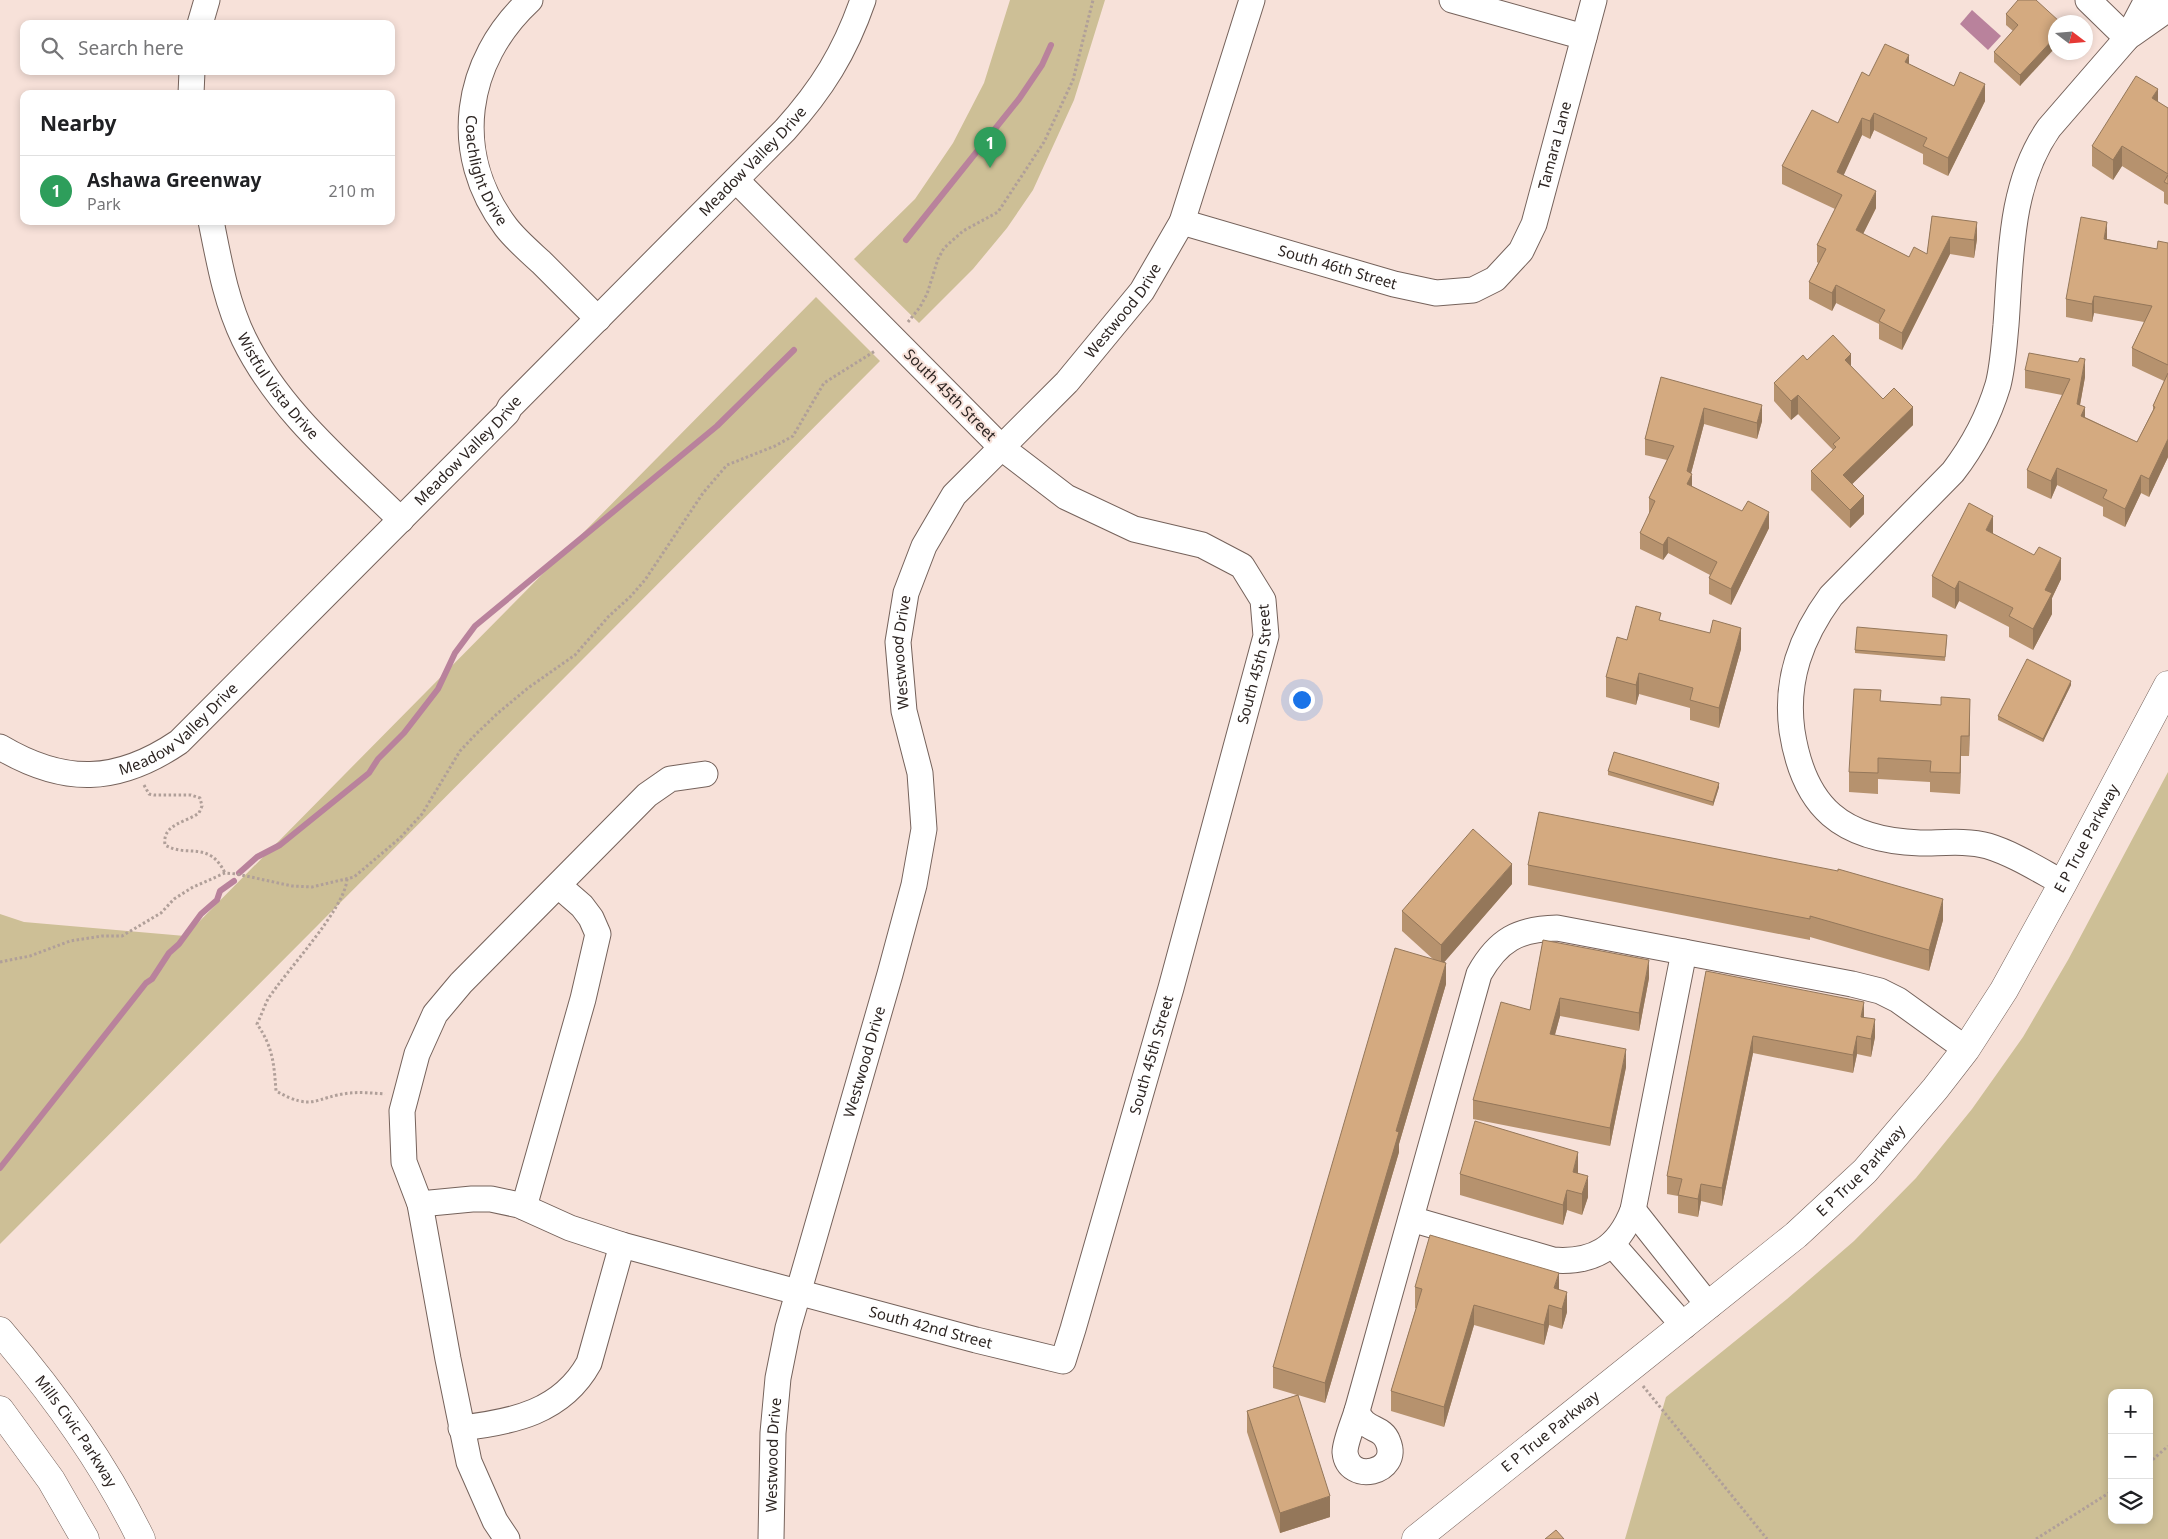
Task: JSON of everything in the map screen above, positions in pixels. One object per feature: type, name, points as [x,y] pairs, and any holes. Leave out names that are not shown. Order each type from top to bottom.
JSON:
[{"type":"main road","name":"E P True Parkway","points":[[1416,1539],[1796,1235],[1865,1171],[1935,1089],[1966,1049],[2004,990],[2168,685]]},
{"type":"main road","name":"Mills Civic Parkway","points":[[0,1331],[50,1392],[76,1428],[108,1477],[141,1539]]},
{"type":"main road","points":[[0,1410],[51,1480],[85,1539]]},
{"type":"street","points":[[201,20],[208,0]]},
{"type":"street","name":"Coachlight Drive","points":[[530,0],[513,16],[495,40],[483,64],[474,92],[471,121],[473,150],[480,180],[506,227],[598,319]]},
{"type":"street","name":"Meadow Valley Drive","points":[[0,747],[23,761],[49,770],[74,774],[103,774],[130,768],[156,757],[189,732],[401,520],[736,180],[810,102],[833,70],[852,32],[863,0]]},
{"type":"street","name":"Westwood Drive","points":[[771,1539],[773,1433],[778,1378],[788,1328],[890,974],[914,885],[924,829],[920,773],[904,711],[898,642],[906,593],[924,546],[954,494],[1067,382],[1142,291],[1182,222],[1252,0]]},
{"type":"street","points":[[1452,0],[1584,37]]},
{"type":"street","name":"Tamara Lane","points":[[1495,279],[1509,267],[1521,251],[1534,224],[1594,0]]},
{"type":"street","points":[[2088,0],[2127,38]]},
{"type":"street","points":[[2063,883],[1988,846],[1965,843],[1886,841],[1864,835],[1846,827],[1818,801],[1798,761],[1791,721],[1791,684],[1804,638],[1831,596],[1953,472],[1967,454],[1981,429],[1998,384],[2003,355],[2014,231],[2022,185],[2029,164],[2039,143],[2050,128],[2127,38],[2147,0]]},
{"type":"street","points":[[2127,38],[2168,9]]},
{"type":"street","points":[[191,90],[192,75]]},
{"type":"street","name":"South 45th Street","points":[[736,180],[1002,448],[1066,496],[1134,529],[1202,546],[1242,566],[1263,600],[1266,636],[1169,997],[1089,1278],[1063,1361]]},
{"type":"street","name":"South 46th Street","points":[[1182,222],[1394,284],[1436,293],[1473,290],[1495,279]]},
{"type":"street","name":"Wistful Vista Drive","points":[[212,225],[230,303],[244,338],[263,373],[283,400],[307,427],[401,520]]},
{"type":"street","points":[[507,1539],[495,1521],[469,1462],[420,1204],[404,1162],[402,1111],[406,1094],[417,1054],[435,1014],[461,983],[559,886],[619,821],[647,795],[670,779],[705,774]]},
{"type":"street","points":[[524,1207],[584,999],[598,934],[591,918],[582,906],[559,886]]},
{"type":"street","points":[[1357,1410],[1479,974],[1489,957],[1503,943],[1519,934],[1537,928],[1557,928],[1852,984],[1880,991],[1898,1000],[1966,1049]]},
{"type":"street","points":[[1411,1219],[1553,1260],[1572,1261],[1590,1257],[1612,1244],[1628,1224],[1633,1210],[1684,952]]},
{"type":"street","name":"South 42nd Street","points":[[420,1204],[447,1200],[492,1199],[524,1207],[570,1228],[622,1245],[976,1340],[1063,1361]]},
{"type":"street","points":[[1633,1210],[1709,1306]]},
{"type":"street","points":[[1612,1244],[1684,1326]]},
{"type":"street","points":[[462,1428],[528,1416],[568,1393],[580,1379],[589,1363],[622,1245]]},
{"type":"path","points":[[0,962],[30,956],[70,941],[102,936],[122,936],[161,912],[174,899],[187,891],[225,873],[292,886],[312,887],[354,877],[375,861],[422,814],[460,751],[476,734],[521,694],[575,654],[609,616],[630,597],[645,580],[703,493],[727,465],[775,446],[793,436],[824,383],[838,372],[859,362],[892,337],[913,317],[920,307],[944,248],[962,231],[998,212],[1044,142],[1073,80],[1093,0]]},
{"type":"path","points":[[144,784],[149,794],[191,795],[200,798],[202,806],[199,813],[168,829],[164,836],[165,845],[172,849],[197,850],[210,855],[221,865],[225,873]]},
{"type":"path","points":[[347,879],[346,890],[317,934],[268,1000],[257,1024],[266,1037],[273,1057],[276,1091],[290,1099],[311,1104],[349,1093],[406,1094]]},
{"type":"path","points":[[1629,1369],[1768,1539]]},
{"type":"path","points":[[2153,1459],[2168,1446]]},
{"type":"path","points":[[2036,1539],[2108,1494]]},
{"type":"shaded area","points":[[1010,0],[1105,0],[1074,100],[1033,190],[1007,228],[973,269],[919,323],[854,259],[915,199],[953,143],[984,83]]},
{"type":"shaded area","points":[[1972,10],[2001,36],[1988,50],[1960,24]]},
{"type":"shaded area","points":[[816,297],[880,361],[0,1244],[0,914],[24,922],[185,936]]},
{"type":"shaded area","points":[[2168,772],[2168,1539],[1625,1539],[1666,1397],[1787,1299],[1854,1241],[1916,1178],[1972,1109],[2023,1037],[2068,960]]},
{"type":"building","points":[[2018,0],[2036,0],[2052,15],[2048,15],[2048,45],[2020,75],[1994,52],[2018,25],[2006,14]]},
{"type":"building","points":[[1885,44],[1909,55],[1905,62],[1954,86],[1960,72],[1985,84],[1948,158],[1923,146],[1927,138],[1874,113],[1870,121],[1862,118],[1837,172],[1876,191],[1856,230],[1909,257],[1914,247],[1927,254],[1932,216],[1977,222],[1974,240],[1950,237],[1902,333],[1879,321],[1885,310],[1836,285],[1832,293],[1809,282],[1826,249],[1817,245],[1842,195],[1782,166],[1812,110],[1838,123],[1862,72],[1869,76]]},
{"type":"building","points":[[2136,76],[2158,89],[2152,98],[2168,108],[2168,174],[2122,146],[2113,160],[2092,146]]},
{"type":"building","points":[[2168,175],[2168,184],[2164,182]]},
{"type":"building","points":[[2081,217],[2107,222],[2104,239],[2157,249],[2158,241],[2168,243],[2168,365],[2132,348],[2152,306],[2094,296],[2092,304],[2066,299]]},
{"type":"building","points":[[1833,335],[1851,354],[1845,360],[1883,399],[1894,388],[1913,407],[1843,475],[1864,496],[1850,510],[1811,471],[1836,447],[1833,444],[1840,438],[1798,395],[1791,401],[1774,383],[1803,355],[1807,360]]},
{"type":"building","points":[[2029,353],[2078,362],[2080,358],[2085,359],[2077,404],[2085,407],[2081,416],[2137,442],[2155,407],[2153,406],[2168,373],[2168,439],[2149,479],[2141,475],[2125,509],[2103,498],[2107,490],[2057,468],[2051,481],[2027,470],[2070,379],[2025,370]]},
{"type":"building","points":[[1661,377],[1762,405],[1757,423],[1704,408],[1687,471],[1692,474],[1687,484],[1742,511],[1748,501],[1769,512],[1731,589],[1709,578],[1717,562],[1668,537],[1663,545],[1640,533],[1655,501],[1649,498],[1674,446],[1645,439]]},
{"type":"building","points":[[1969,503],[1993,516],[1986,530],[2034,555],[2039,547],[2061,558],[2045,590],[2052,593],[2033,629],[2009,616],[2013,608],[1959,581],[1955,589],[1932,576]]},
{"type":"building","points":[[1636,606],[1661,613],[1659,620],[1710,633],[1713,620],[1741,628],[1719,708],[1690,700],[1693,688],[1639,673],[1636,685],[1606,677],[1617,637],[1627,640]]},
{"type":"building","points":[[1857,627],[1947,635],[1945,657],[1855,650]]},
{"type":"building","points":[[2027,659],[2071,681],[2043,739],[1998,716]]},
{"type":"building","points":[[1854,689],[1881,690],[1880,701],[1941,705],[1941,697],[1970,699],[1969,736],[1961,736],[1960,773],[1930,772],[1931,761],[1878,758],[1878,773],[1849,772]]},
{"type":"building","points":[[1614,752],[1719,783],[1713,802],[1608,771]]},
{"type":"building","points":[[1539,812],[1838,871],[1838,869],[1943,899],[1929,950],[1810,916],[1810,919],[1528,865]]},
{"type":"building","points":[[1473,829],[1512,864],[1441,945],[1402,911]]},
{"type":"building","points":[[1543,940],[1649,960],[1639,1013],[1560,998],[1550,1034],[1626,1049],[1610,1128],[1473,1100],[1501,1002],[1530,1010]]},
{"type":"building","points":[[1395,948],[1446,963],[1396,1131],[1399,1132],[1325,1383],[1273,1367]]},
{"type":"building","points":[[1706,971],[1864,1002],[1861,1017],[1875,1019],[1871,1039],[1857,1036],[1853,1055],[1753,1036],[1722,1188],[1701,1184],[1698,1199],[1678,1195],[1682,1179],[1667,1176]]},
{"type":"building","points":[[1475,1121],[1578,1152],[1573,1172],[1588,1176],[1582,1194],[1567,1190],[1563,1205],[1460,1174]]},
{"type":"building","points":[[1430,1235],[1559,1273],[1554,1288],[1567,1292],[1562,1309],[1549,1305],[1544,1325],[1474,1305],[1444,1407],[1391,1391],[1422,1289],[1415,1287]]},
{"type":"building","points":[[1298,1395],[1330,1496],[1280,1513],[1247,1411]]},
{"type":"building","points":[[1556,1530],[1564,1539],[1545,1539]]},
{"type":"waterway","points":[[906,240],[1019,99],[1042,65],[1051,45]]},
{"type":"waterway","points":[[239,873],[257,857],[280,845],[369,773],[378,759],[404,733],[438,689],[455,653],[475,626],[717,426],[794,350]]},
{"type":"waterway","points":[[0,1168],[146,983],[152,979],[169,953],[179,944],[201,914],[217,900],[220,891],[234,881]]},
{"type":"place","name":"Ashawa Greenway","points":[[990,168]]}]
